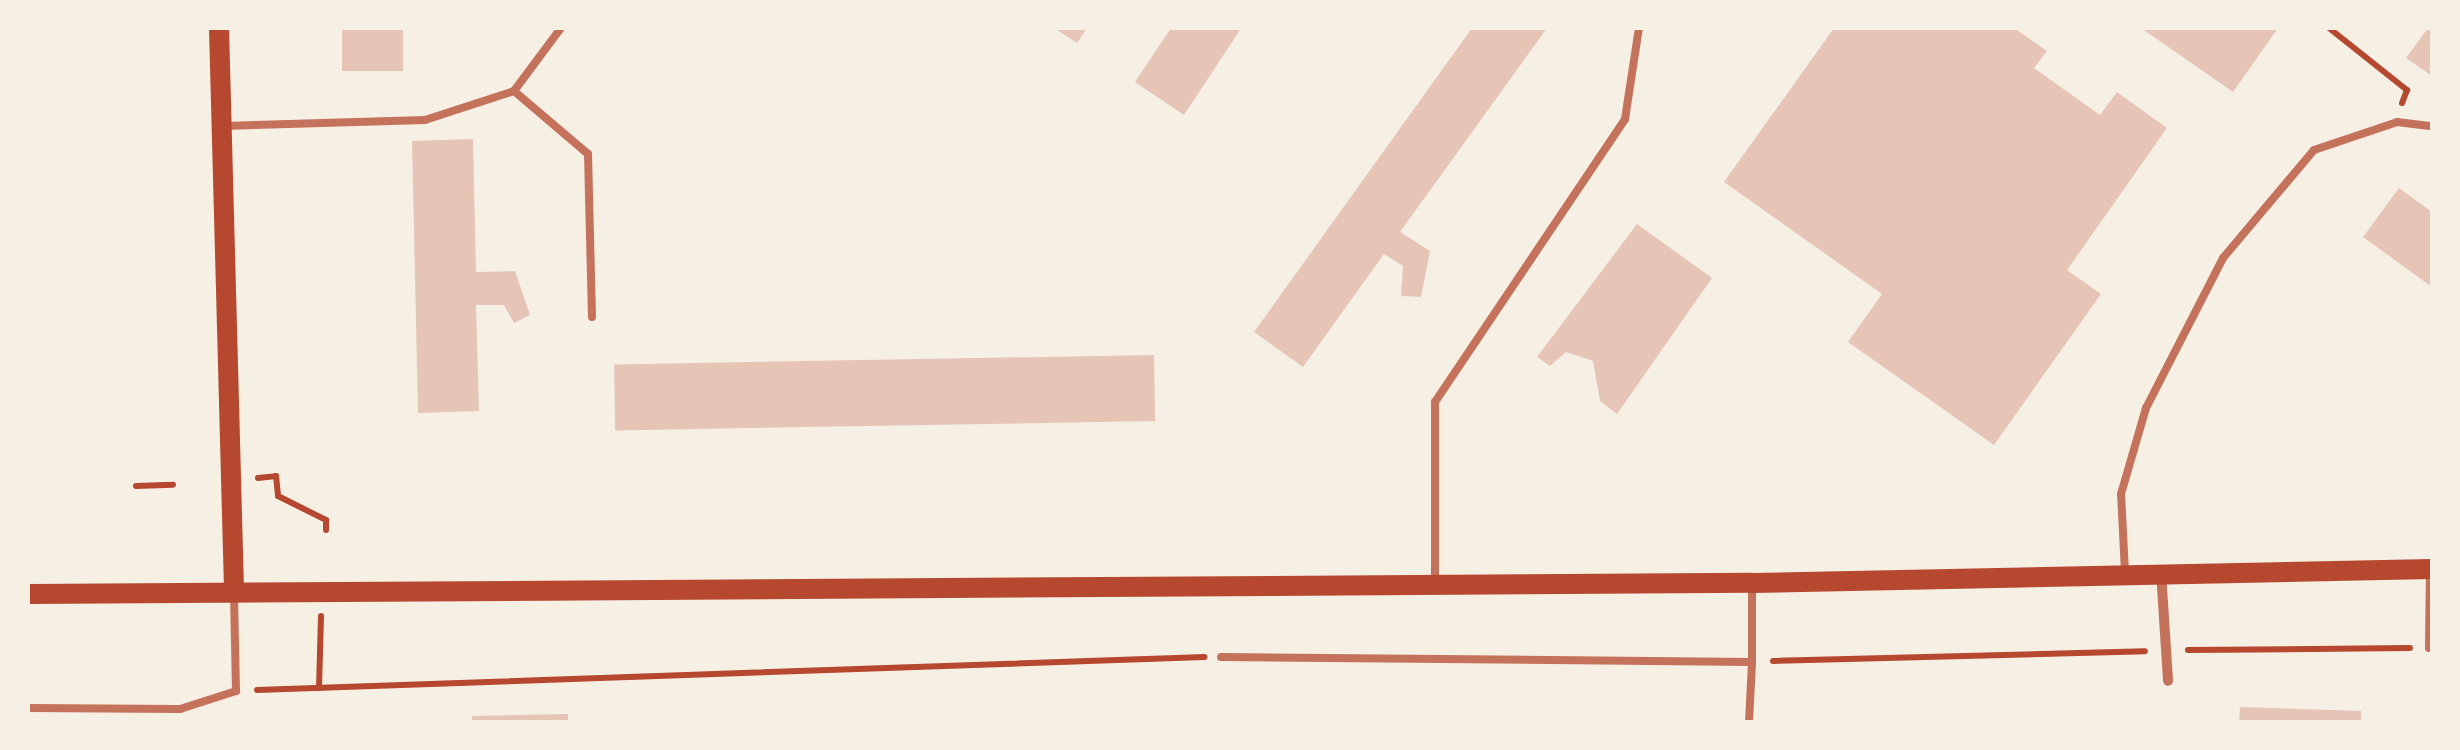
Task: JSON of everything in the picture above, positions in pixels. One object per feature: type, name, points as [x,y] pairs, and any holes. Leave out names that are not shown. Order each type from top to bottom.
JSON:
[{"type":"main road","points":[[220,28],[234,590]]},
{"type":"main road","points":[[28,594],[1434,581],[1752,584],[2126,572],[2431,569]]},
{"type":"street","points":[[2160,572],[2168,681]]},
{"type":"lane","points":[[221,126],[424,120],[514,91],[561,28]]},
{"type":"lane","points":[[1434,581],[1435,402],[1624,119],[1639,28]]},
{"type":"lane","points":[[514,91],[588,154],[592,317]]},
{"type":"lane","points":[[2126,572],[2121,494],[2146,408],[2223,258],[2314,150],[2397,122],[2432,126]]},
{"type":"lane","points":[[2429,648],[2431,569]]},
{"type":"lane","points":[[1749,722],[1752,584]]},
{"type":"lane","points":[[28,708],[180,709],[236,691],[234,590]]},
{"type":"lane","points":[[1221,657],[1752,662]]},
{"type":"path","points":[[2329,28],[2407,90],[2397,122]]},
{"type":"path","points":[[247,479],[276,476],[278,496],[326,520],[326,530]]},
{"type":"path","points":[[136,486],[173,485]]},
{"type":"path","points":[[319,688],[322,614]]},
{"type":"path","points":[[1752,662],[2165,650],[2429,648]]},
{"type":"path","points":[[236,691],[1221,657]]},
{"type":"building","points":[[342,28],[403,28],[403,71],[342,71]]},
{"type":"building","points":[[1054,28],[1087,28],[1077,43]]},
{"type":"building","points":[[1171,28],[1240,30],[1184,115],[1135,82]]},
{"type":"building","points":[[1472,28],[1547,28],[1400,232],[1430,251],[1421,297],[1401,296],[1403,266],[1384,254],[1303,367],[1254,332]]},
{"type":"building","points":[[1834,28],[2014,28],[2047,51],[2034,68],[2100,115],[2117,92],[2167,128],[2067,270],[2101,294],[1994,445],[1848,342],[1882,294],[1724,182]]},
{"type":"building","points":[[2141,28],[2278,28],[2233,92]]},
{"type":"building","points":[[2428,28],[2432,28],[2432,76],[2406,58]]},
{"type":"building","points":[[473,139],[476,272],[515,271],[530,315],[514,323],[504,305],[476,305],[479,411],[418,413],[412,141]]},
{"type":"building","points":[[2399,188],[2432,212],[2432,287],[2363,237]]},
{"type":"building","points":[[1637,224],[1712,278],[1617,414],[1600,401],[1593,361],[1566,352],[1550,366],[1537,357]]},
{"type":"building","points":[[1154,355],[1155,421],[615,430],[614,364]]},
{"type":"building","points":[[2240,707],[2361,711],[2361,722],[2239,722]]},
{"type":"building","points":[[568,714],[568,722],[472,722],[472,716]]}]
